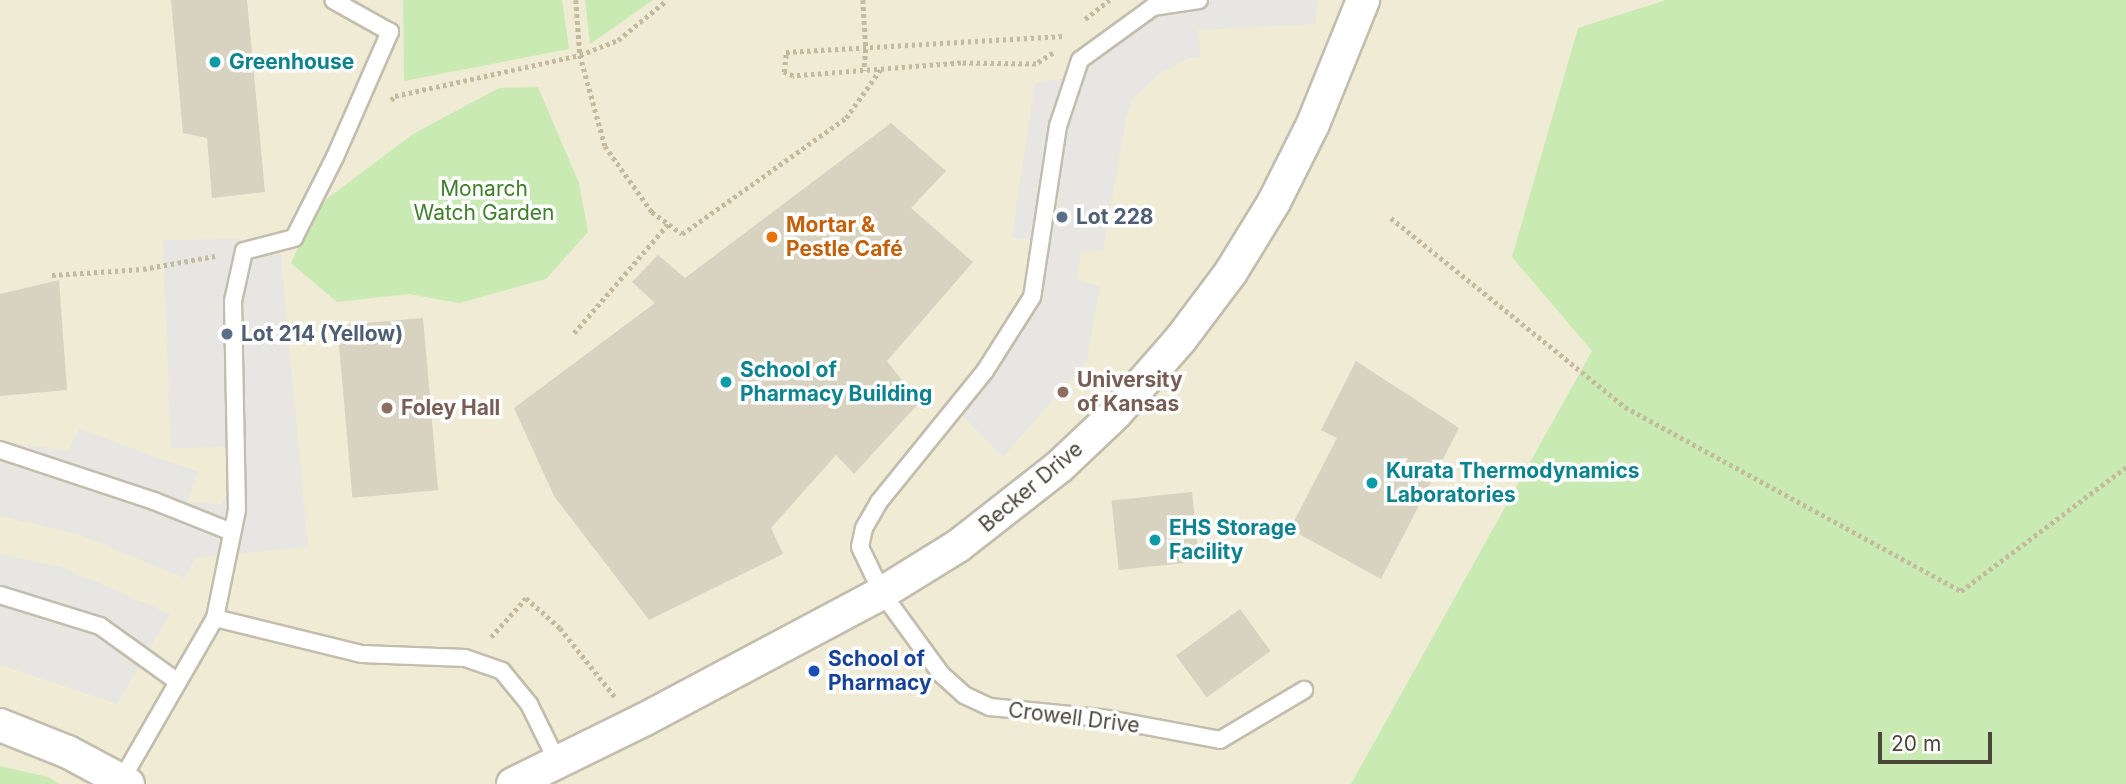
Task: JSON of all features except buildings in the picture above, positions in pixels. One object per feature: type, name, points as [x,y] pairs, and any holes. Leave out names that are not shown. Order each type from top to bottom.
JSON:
[{"type":"street","name":"Becker Drive","points":[[513,784],[882,593],[958,546],[1060,466],[1116,413],[1180,340],[1231,272],[1274,202],[1313,124],[1356,1]]},
{"type":"street","points":[[0,725],[68,752],[125,781]]},
{"type":"lane","points":[[125,781],[215,618],[237,509],[233,301],[244,251],[294,238],[335,157],[390,32],[333,0]]},
{"type":"lane","name":"Crowell Drive","points":[[1199,0],[1153,7],[1080,60],[1058,126],[1031,297],[985,371],[879,502],[864,528],[860,547],[882,593],[941,674],[964,695],[989,706],[1103,718],[1220,740],[1304,690]]},
{"type":"lane","points":[[0,450],[7,450],[154,501],[232,532]]},
{"type":"lane","points":[[0,595],[100,626],[178,682]]},
{"type":"lane","points":[[215,618],[362,654],[465,658],[502,671],[529,704],[558,763]]},
{"type":"path","points":[[576,0],[580,55],[604,146],[652,212],[682,234],[846,118],[880,70]]},
{"type":"path","points":[[863,0],[866,50],[864,71]]},
{"type":"path","points":[[1067,36],[1052,54],[1035,64],[961,63],[793,76],[785,72],[786,52],[866,50],[1067,36]]},
{"type":"path","points":[[1391,218],[1626,407],[1961,591],[2126,467]]},
{"type":"path","points":[[574,333],[668,224]]},
{"type":"path","points":[[491,637],[526,598],[561,628],[618,701]]},
{"type":"shaded area","name":"University of Kansas","points":[[0,0],[2126,0],[2126,784],[0,784]]},
{"type":"shaded area","name":"Lot 228","points":[[1199,0],[1317,0],[1315,24],[1198,30],[1200,57],[1189,58],[1159,74],[1134,97],[1126,117],[1103,251],[1080,252],[1077,280],[1100,286],[1086,362],[1003,457],[954,407],[1016,334],[1040,240],[1012,238],[1035,83],[1074,77],[1080,60],[1153,7]]},
{"type":"shaded area","name":"Lot 214 (Yellow)","points":[[279,239],[308,547],[195,558],[185,578],[77,534],[0,516],[0,441],[68,451],[79,429],[198,472],[188,502],[220,505],[229,493],[228,447],[171,448],[163,240]]},
{"type":"shaded area","points":[[0,554],[61,567],[170,614],[117,704],[0,665]]},
{"type":"green space","points":[[403,0],[562,0],[569,49],[404,81]]},
{"type":"green space","points":[[585,0],[653,0],[590,44]]},
{"type":"green space","points":[[1666,0],[2126,0],[2126,784],[1351,784],[1592,351],[1512,257],[1578,28]]},
{"type":"green space","name":"Monarch Watch Garden","points":[[538,87],[579,183],[588,232],[546,279],[459,303],[409,294],[337,302],[291,263],[316,207],[413,134],[499,88]]},
{"type":"green space","points":[[0,766],[48,777],[59,784],[0,784]]},
{"type":"place","name":"Greenhouse","points":[[215,62]]},
{"type":"place","name":"Lot 228","points":[[1062,217]]},
{"type":"place","name":"Mortar & Pestle Café","points":[[772,237]]},
{"type":"place","name":"Lot 214 (Yellow)","points":[[227,334]]},
{"type":"place","name":"School of Pharmacy Building","points":[[726,382]]},
{"type":"place","name":"University of Kansas","points":[[1063,392]]},
{"type":"place","name":"Foley Hall","points":[[387,408]]},
{"type":"place","name":"Kurata Thermodynamics Laboratories","points":[[1372,483]]},
{"type":"place","name":"EHS Storage Facility","points":[[1155,540]]},
{"type":"place","name":"School of Pharmacy","points":[[814,671]]}]
